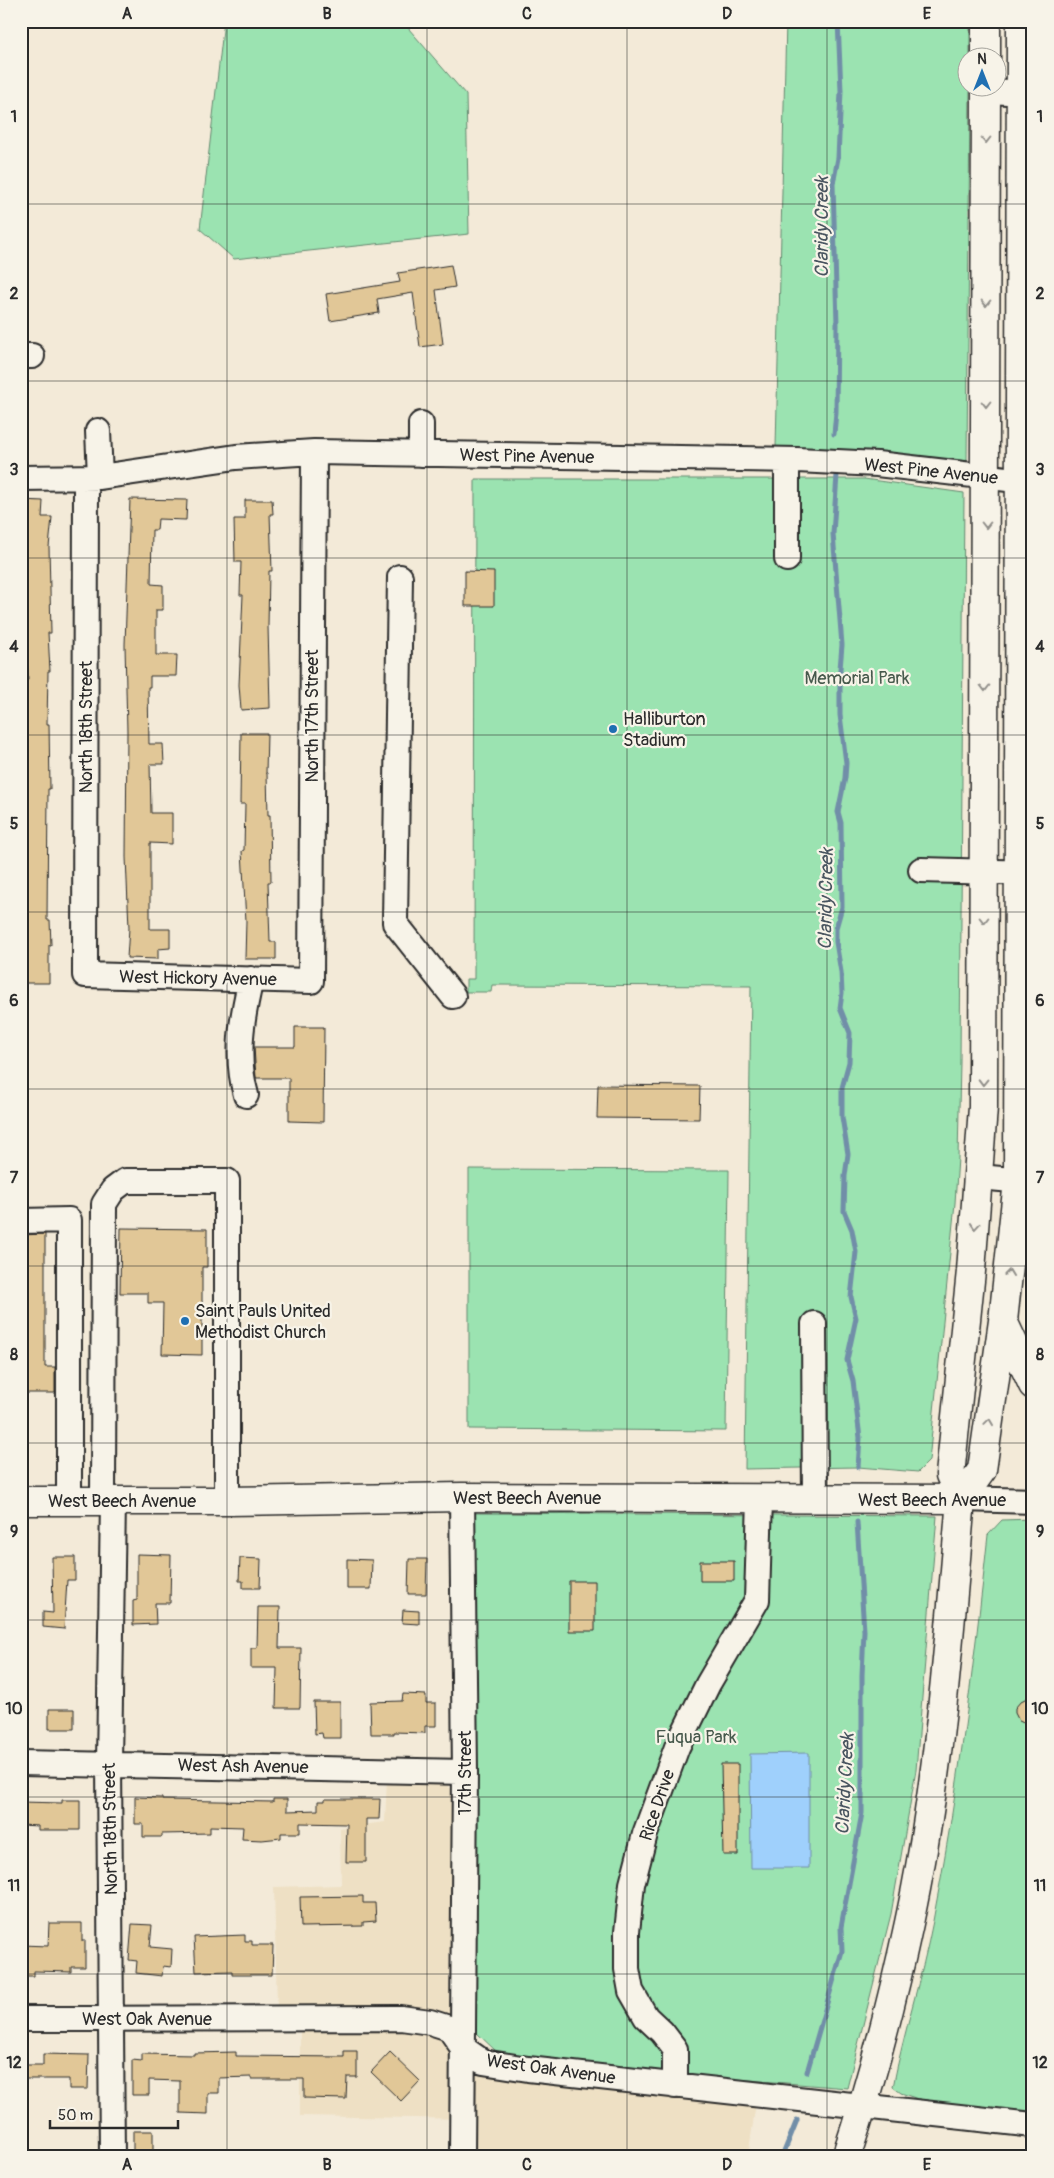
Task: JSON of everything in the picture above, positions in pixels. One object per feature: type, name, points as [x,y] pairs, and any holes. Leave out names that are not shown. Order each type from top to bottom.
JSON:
[{"type":"main road","points":[[986,21],[986,48]]},
{"type":"main road","points":[[956,1487],[982,1470],[1025,1181],[1027,92],[1021,21]]},
{"type":"main road","points":[[846,2157],[863,2106],[890,2007],[910,1922],[935,1766],[979,1178],[983,1107],[986,98]]},
{"type":"main road","points":[[1004,1321],[1033,1385]]},
{"type":"main road","name":"West Beech Avenue","points":[[21,1501],[227,1501],[462,1497],[815,1499],[956,1487]]},
{"type":"street","points":[[1006,91],[1027,92]]},
{"type":"street","points":[[420,424],[421,454]]},
{"type":"street","name":"North 18th Street","points":[[85,975],[93,477],[98,431]]},
{"type":"street","name":"West Pine Avenue","points":[[21,478],[93,477],[236,457],[314,452],[787,460],[877,464],[1026,481]]},
{"type":"street","name":"North 17th Street","points":[[311,981],[314,452]]},
{"type":"street","points":[[787,460],[787,559]]},
{"type":"street","points":[[400,577],[395,923],[453,996]]},
{"type":"street","points":[[921,870],[1026,872]]},
{"type":"street","name":"West Hickory Avenue","points":[[85,975],[311,981]]},
{"type":"street","points":[[246,1095],[241,1074],[240,1040],[243,1012],[252,979]]},
{"type":"street","points":[[979,1178],[1025,1181]]},
{"type":"street","name":"North 18th Street","points":[[112,2157],[108,1501],[104,1204],[113,1190],[125,1181],[227,1181],[227,1501]]},
{"type":"street","points":[[21,1220],[69,1220],[69,1501]]},
{"type":"street","points":[[814,1324],[815,1499]]},
{"type":"street","name":"West Beech Avenue","points":[[956,1487],[1033,1501]]},
{"type":"street","name":"17th Street","points":[[462,1497],[465,1772],[463,2048]]},
{"type":"street","name":"Rice Drive","points":[[674,2086],[674,2049],[662,2032],[646,2017],[632,1991],[628,1969],[627,1932],[632,1884],[645,1834],[677,1747],[708,1684],[757,1600],[760,1498]]},
{"type":"street","name":"West Ash Avenue","points":[[21,1763],[109,1763],[465,1772]]},
{"type":"street","name":"West Oak Avenue","points":[[21,2019],[401,2018],[430,2022],[449,2028],[463,2048],[483,2062],[674,2086],[1033,2125]]},
{"type":"street","points":[[462,2157],[463,2048]]},
{"type":"shaded area","points":[[387,1778],[443,1780],[452,1790],[449,1986],[454,2071],[756,2103],[748,2157],[471,2157],[470,2119],[300,2116],[300,2007],[277,2007],[274,1887],[341,1885],[340,1828],[385,1822]]},
{"type":"green space","points":[[224,21],[402,21],[466,95],[469,234],[234,259],[200,229]]},
{"type":"green space","points":[[786,21],[970,21],[970,48],[956,48],[956,98],[970,98],[967,462],[776,447]]},
{"type":"green space","name":"Memorial Park","points":[[475,479],[864,479],[964,493],[958,1158],[929,1461],[918,1472],[858,1467],[745,1469],[751,986],[492,985],[491,992],[466,992],[466,979],[474,979]]},
{"type":"green space","points":[[469,1169],[729,1170],[726,1431],[469,1429]]},
{"type":"green space","name":"Fuqua Park","points":[[472,1513],[937,1516],[916,1770],[891,1914],[847,2088],[701,2076],[498,2053],[476,2032]]},
{"type":"green space","points":[[1033,1519],[1033,2114],[918,2099],[901,2093],[893,2087],[929,1942],[942,1873],[965,1729],[988,1535],[1002,1520]]},
{"type":"water","points":[[809,1753],[809,1868],[751,1868],[750,1754]]},
{"type":"building","points":[[451,265],[455,287],[436,290],[443,344],[420,347],[413,293],[377,299],[379,313],[330,321],[326,294],[400,282],[398,273]]},
{"type":"building","points":[[130,499],[187,500],[186,520],[158,519],[157,530],[152,530],[151,584],[163,585],[163,610],[156,610],[156,655],[177,655],[176,676],[150,676],[150,687],[148,687],[149,744],[163,744],[164,764],[150,764],[151,813],[172,813],[172,844],[150,843],[150,929],[170,929],[170,948],[158,949],[158,959],[127,958],[129,928],[126,857],[127,731],[125,645]]},
{"type":"building","points":[[21,500],[43,501],[42,517],[52,517],[49,547],[51,633],[48,633],[50,671],[48,671],[47,724],[49,724],[50,789],[48,789],[47,920],[50,920],[51,945],[49,945],[49,983],[23,983],[21,834],[27,834],[26,789],[23,789],[23,779],[21,779],[21,723],[24,723],[25,680],[28,680],[25,595],[22,595]]},
{"type":"building","points":[[245,500],[272,500],[273,514],[270,514],[272,571],[269,571],[268,626],[270,708],[241,710],[239,685],[243,595],[240,595],[241,562],[235,562],[234,519],[245,519]]},
{"type":"building","points":[[465,571],[494,572],[494,606],[465,606]]},
{"type":"building","points":[[241,733],[267,733],[266,773],[268,815],[270,815],[271,882],[268,882],[270,942],[276,942],[276,959],[245,959],[246,921],[242,851],[244,850],[245,804],[240,804]]},
{"type":"building","points":[[295,1027],[324,1027],[323,1122],[289,1121],[289,1078],[256,1078],[254,1047],[295,1047]]},
{"type":"building","points":[[598,1085],[700,1086],[699,1119],[597,1118]]},
{"type":"building","points":[[121,1228],[207,1229],[207,1267],[202,1267],[202,1355],[162,1354],[163,1303],[148,1303],[148,1293],[120,1293]]},
{"type":"building","points":[[45,1234],[45,1367],[55,1367],[55,1393],[21,1393],[21,1235]]},
{"type":"building","points":[[137,1554],[171,1555],[170,1603],[155,1603],[156,1624],[133,1625],[133,1601],[137,1600]]},
{"type":"building","points":[[52,1557],[75,1557],[75,1580],[67,1580],[64,1629],[43,1627],[43,1612],[53,1613]]},
{"type":"building","points":[[240,1558],[261,1559],[260,1588],[243,1588],[243,1581],[239,1581]]},
{"type":"building","points":[[347,1559],[372,1560],[371,1589],[347,1589]]},
{"type":"building","points":[[409,1559],[427,1559],[426,1594],[408,1594]]},
{"type":"building","points":[[700,1561],[734,1561],[734,1581],[700,1581]]},
{"type":"building","points":[[569,1581],[595,1581],[595,1631],[569,1631]]},
{"type":"building","points":[[258,1607],[280,1607],[279,1648],[301,1648],[300,1708],[276,1708],[277,1668],[251,1668],[251,1648],[257,1648]]},
{"type":"building","points":[[403,1610],[419,1611],[419,1624],[402,1623]]},
{"type":"building","points":[[403,1694],[426,1695],[426,1703],[436,1703],[436,1726],[425,1726],[425,1733],[394,1732],[394,1734],[371,1734],[370,1702],[402,1701]]},
{"type":"building","points":[[1033,1695],[1033,1727],[1019,1721],[1015,1708],[1021,1701]]},
{"type":"building","points":[[314,1702],[340,1702],[340,1738],[323,1738],[322,1733],[315,1734]]},
{"type":"building","points":[[49,1709],[74,1709],[74,1729],[49,1729]]},
{"type":"building","points":[[721,1764],[738,1764],[738,1855],[723,1855]]},
{"type":"building","points":[[135,1797],[162,1798],[162,1800],[273,1802],[273,1799],[287,1799],[287,1811],[318,1810],[318,1801],[325,1801],[325,1799],[380,1799],[379,1819],[366,1819],[366,1862],[346,1862],[347,1824],[300,1823],[300,1833],[281,1833],[281,1838],[262,1840],[242,1839],[243,1827],[210,1826],[210,1833],[162,1834],[162,1837],[143,1837],[143,1824],[135,1824]]},
{"type":"building","points":[[62,1800],[80,1800],[80,1830],[38,1830],[38,1826],[21,1825],[21,1802],[62,1803]]},
{"type":"building","points":[[363,1896],[363,1903],[375,1903],[376,1921],[363,1922],[363,1926],[301,1927],[300,1897]]},
{"type":"building","points":[[49,1923],[82,1923],[82,1941],[85,1941],[85,1967],[71,1967],[71,1972],[34,1971],[34,1976],[21,1976],[21,1945],[48,1946]]},
{"type":"building","points":[[132,1924],[152,1925],[150,1947],[172,1949],[171,1967],[163,1966],[162,1976],[136,1973],[137,1961],[129,1960]]},
{"type":"building","points":[[245,1935],[245,1941],[252,1941],[252,1945],[273,1945],[272,1975],[232,1975],[232,1971],[196,1972],[194,1937]]},
{"type":"building","points":[[344,2051],[357,2051],[357,2077],[347,2077],[346,2099],[304,2098],[304,2079],[251,2079],[251,2077],[219,2078],[219,2093],[208,2093],[208,2114],[180,2113],[180,2081],[149,2080],[149,2095],[132,2095],[132,2060],[142,2061],[142,2054],[194,2055],[194,2053],[236,2052],[236,2056],[344,2057]]},
{"type":"building","points":[[390,2052],[420,2081],[401,2101],[371,2072]]},
{"type":"building","points":[[43,2054],[89,2055],[88,2089],[69,2089],[69,2079],[21,2079],[21,2065],[43,2065]]},
{"type":"building","points":[[133,2131],[153,2131],[153,2157],[133,2157]]},
{"type":"waterway","name":"Claridy Creek","points":[[834,434],[837,324],[833,184],[838,158],[841,91],[838,21]]},
{"type":"waterway","name":"Claridy Creek","points":[[837,475],[833,534],[842,645],[840,715],[846,763],[838,812],[841,823],[842,907],[836,928],[836,942],[841,972],[842,993],[840,1008],[850,1033],[849,1062],[842,1088],[842,1117],[848,1154],[844,1211],[852,1230],[856,1252],[851,1297],[856,1318],[847,1360],[853,1381],[860,1438],[858,1467]]},
{"type":"waterway","name":"Claridy Creek","points":[[807,2072],[842,1951],[841,1927],[862,1813],[862,1675],[864,1631],[857,1522]]},
{"type":"waterway","name":"Claridy Creek","points":[[782,2157],[797,2120]]},
{"type":"place","name":"Halliburton Stadium","points":[[613,729]]},
{"type":"place","name":"Saint Pauls United Methodist Church","points":[[185,1321]]}]
